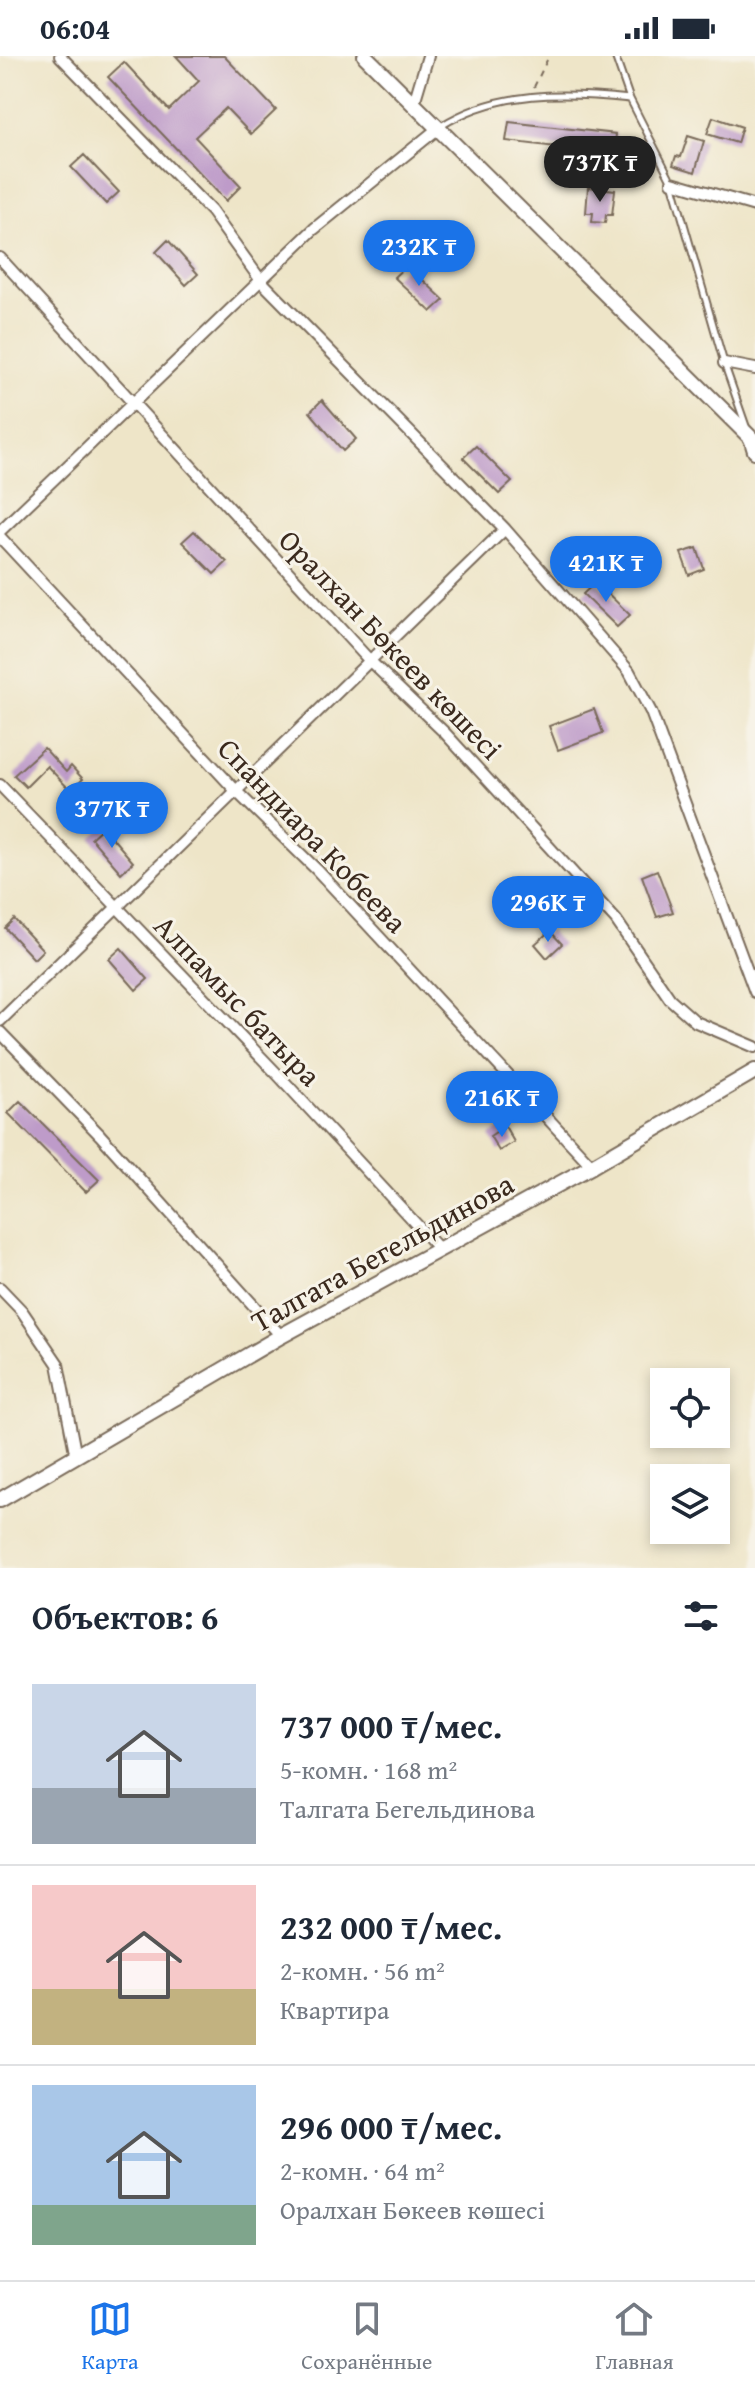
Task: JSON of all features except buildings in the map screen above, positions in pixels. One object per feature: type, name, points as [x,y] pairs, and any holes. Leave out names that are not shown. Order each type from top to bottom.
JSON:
[{"type":"street","points":[[60,56],[211,211],[262,282],[505,529],[629,671],[651,712],[755,992]]},
{"type":"street","points":[[365,56],[753,444]]},
{"type":"street","points":[[413,106],[428,56]]},
{"type":"street","points":[[0,534],[314,229],[436,130]]},
{"type":"street","points":[[672,182],[755,206]]},
{"type":"street","name":"Оралхан Бөкеев көшесі","points":[[0,258],[371,662],[445,733],[616,920],[670,999],[696,1022],[738,1043],[755,1047]]},
{"type":"street","points":[[724,363],[755,369]]},
{"type":"street","points":[[0,1021],[238,793],[505,529]]},
{"type":"street","name":"Спандиара Кобеева","points":[[0,534],[238,793],[317,870],[592,1166]]},
{"type":"street","name":"Алпамыс батыра","points":[[0,785],[280,1077],[440,1250]]},
{"type":"street","points":[[0,1032],[100,1135],[281,1336]]},
{"type":"street","name":"Талгата Бегельдинова","points":[[0,1500],[281,1336],[592,1166],[755,1071]]},
{"type":"street","points":[[0,1288],[22,1311],[58,1364],[76,1457]]},
{"type":"lane","points":[[615,56],[630,99],[672,182],[724,363],[753,444]]},
{"type":"lane","points":[[436,130],[474,107],[529,97],[572,94],[630,99]]},
{"type":"path","points":[[529,97],[549,56]]}]
